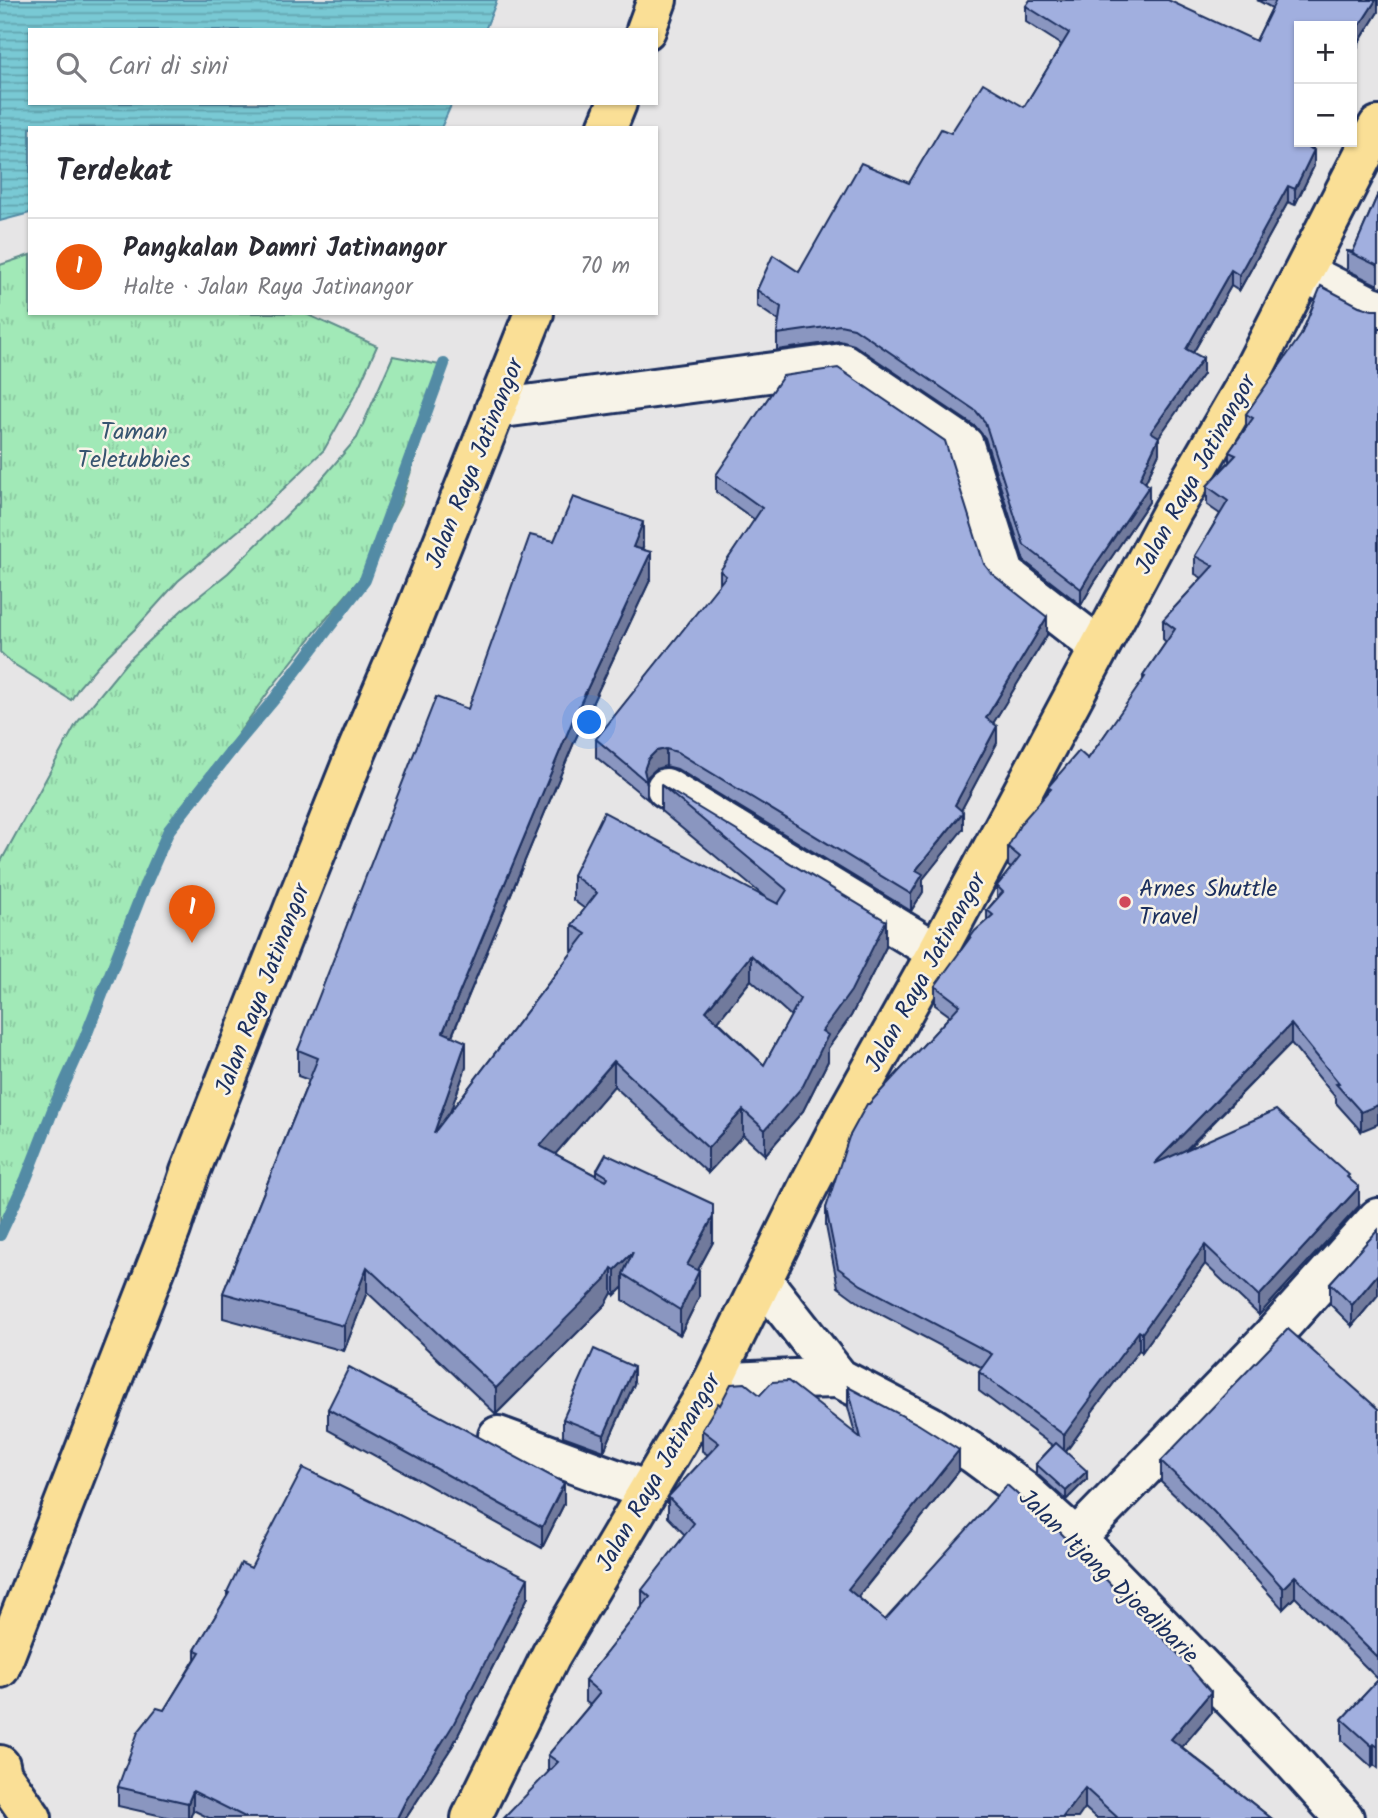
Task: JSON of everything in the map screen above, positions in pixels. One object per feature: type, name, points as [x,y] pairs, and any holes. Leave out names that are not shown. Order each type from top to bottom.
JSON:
[{"type":"highway","points":[[647,28],[657,0]]},
{"type":"highway","points":[[608,126],[616,105]]},
{"type":"highway","name":"Jalan Raya Jatinangor","points":[[471,1818],[551,1655],[712,1383],[842,1122],[937,952],[1172,512],[1244,388],[1378,126]]},
{"type":"highway","name":"Jalan Raya Jatinangor","points":[[0,1668],[297,900],[533,315]]},
{"type":"highway","points":[[0,1765],[2,1775],[32,1818]]},
{"type":"street","points":[[1304,272],[1378,308]]},
{"type":"street","points":[[495,409],[843,363],[964,445],[1005,574],[1100,647]]},
{"type":"street","points":[[666,788],[937,952]]},
{"type":"street","points":[[1076,1538],[1270,1337],[1378,1218]]},
{"type":"street","points":[[763,1281],[839,1378]]},
{"type":"street","points":[[712,1383],[839,1378]]},
{"type":"street","name":"Jalan Itjang Djoedibarie","points":[[839,1378],[929,1425],[1024,1491],[1076,1538],[1287,1755],[1344,1818]]},
{"type":"street","points":[[498,1436],[648,1491]]},
{"type":"green space","name":"Taman Teletubbies","points":[[28,256],[28,315],[308,315],[377,346],[356,393],[324,450],[251,520],[178,581],[98,665],[71,700],[12,663],[0,652],[0,265]]},
{"type":"green space","points":[[393,356],[445,366],[400,505],[364,574],[272,687],[169,830],[85,1038],[0,1235],[0,863],[76,724],[126,663],[182,610],[228,573],[313,489],[357,438]]},
{"type":"water","points":[[0,0],[497,0],[486,28],[28,28],[28,105],[451,105],[442,126],[28,126],[28,214],[0,221]]},
{"type":"building","points":[[1030,0],[1168,0],[1256,41],[1276,0],[1376,0],[1357,32],[1357,21],[1294,21],[1294,147],[1314,150],[1295,189],[1288,186],[1239,275],[1231,270],[1186,349],[1203,358],[1151,432],[1159,437],[1140,478],[1149,486],[1081,589],[1024,545],[985,422],[976,411],[854,328],[840,325],[777,334],[781,307],[757,290],[773,255],[799,272],[861,163],[909,183],[941,129],[951,133],[983,83],[1024,107],[1069,33],[1026,6]]},
{"type":"building","points":[[1378,194],[1378,266],[1347,251],[1353,252]]},
{"type":"building","points":[[1321,286],[1359,306],[1378,310],[1378,1105],[1361,1112],[1336,1084],[1339,1083],[1291,1024],[1154,1164],[1276,1110],[1359,1187],[1259,1296],[1205,1245],[1142,1333],[1139,1331],[1091,1395],[1064,1435],[979,1372],[992,1354],[861,1285],[838,1268],[826,1208],[849,1137],[867,1104],[960,1005],[935,986],[975,931],[993,915],[987,910],[1003,892],[997,886],[1020,857],[1008,847],[1021,823],[1079,751],[1088,759],[1175,629],[1163,620],[1213,566],[1195,556],[1228,501],[1207,486],[1236,455],[1229,452],[1253,418],[1246,414],[1301,335]]},
{"type":"building","points":[[838,368],[945,441],[984,564],[992,574],[1047,617],[986,718],[997,726],[955,805],[963,812],[916,870],[923,874],[911,894],[677,752],[666,749],[656,751],[648,759],[644,770],[647,782],[596,739],[726,576],[720,571],[762,508],[716,475],[783,376]]},
{"type":"building","points":[[573,497],[643,522],[633,547],[651,552],[575,715],[443,1032],[466,1042],[434,1133],[586,934],[572,925],[597,893],[573,875],[604,812],[778,904],[787,890],[661,785],[886,921],[851,991],[822,1031],[828,1035],[803,1086],[765,1130],[743,1110],[708,1148],[614,1061],[540,1146],[606,1181],[608,1177],[597,1170],[606,1154],[713,1204],[713,1217],[687,1265],[699,1271],[680,1310],[623,1274],[633,1252],[615,1270],[612,1268],[606,1279],[496,1388],[367,1267],[344,1326],[223,1293],[318,1058],[298,1050],[436,697],[468,709],[530,535],[554,541]],"holes":[[[751,955],[800,999],[764,1065],[706,1011]]]},
{"type":"building","points":[[1378,1230],[1378,1274],[1352,1305],[1330,1283]]},
{"type":"building","points":[[1288,1329],[1378,1409],[1378,1658],[1295,1576],[1283,1588],[1214,1512],[1161,1461]]},
{"type":"building","points":[[594,1349],[634,1367],[604,1435],[563,1419]]},
{"type":"building","points":[[349,1367],[564,1483],[542,1527],[328,1409]]},
{"type":"building","points":[[788,1381],[861,1438],[848,1387],[918,1424],[959,1450],[848,1589],[885,1620],[1007,1485],[1061,1533],[1181,1657],[1211,1692],[1171,1739],[1271,1818],[1118,1818],[1085,1788],[1062,1818],[504,1818],[558,1762],[548,1755],[600,1693],[585,1680],[650,1597],[642,1590],[694,1523],[668,1497],[719,1443],[702,1430],[718,1403],[720,1405],[731,1384],[745,1383],[760,1395],[772,1382]]},
{"type":"building","points":[[1056,1443],[1087,1471],[1066,1491],[1036,1464]]},
{"type":"building","points":[[303,1468],[528,1578],[453,1725],[397,1818],[247,1818],[193,1791],[188,1803],[118,1787],[138,1732],[157,1708],[164,1710],[200,1652],[195,1650],[229,1593],[227,1592],[241,1563],[251,1568]]},
{"type":"building","points":[[1378,1680],[1378,1747],[1374,1744],[1372,1746],[1342,1719]]},
{"type":"waterway","points":[[0,1235],[85,1038],[169,830],[276,697],[365,580],[444,364]]},
{"type":"place","name":"Arnes Shuttle Travel","points":[[1125,902]]},
{"type":"place","name":"Pangkalan Damri Jatinangor","points":[[192,943]]}]
